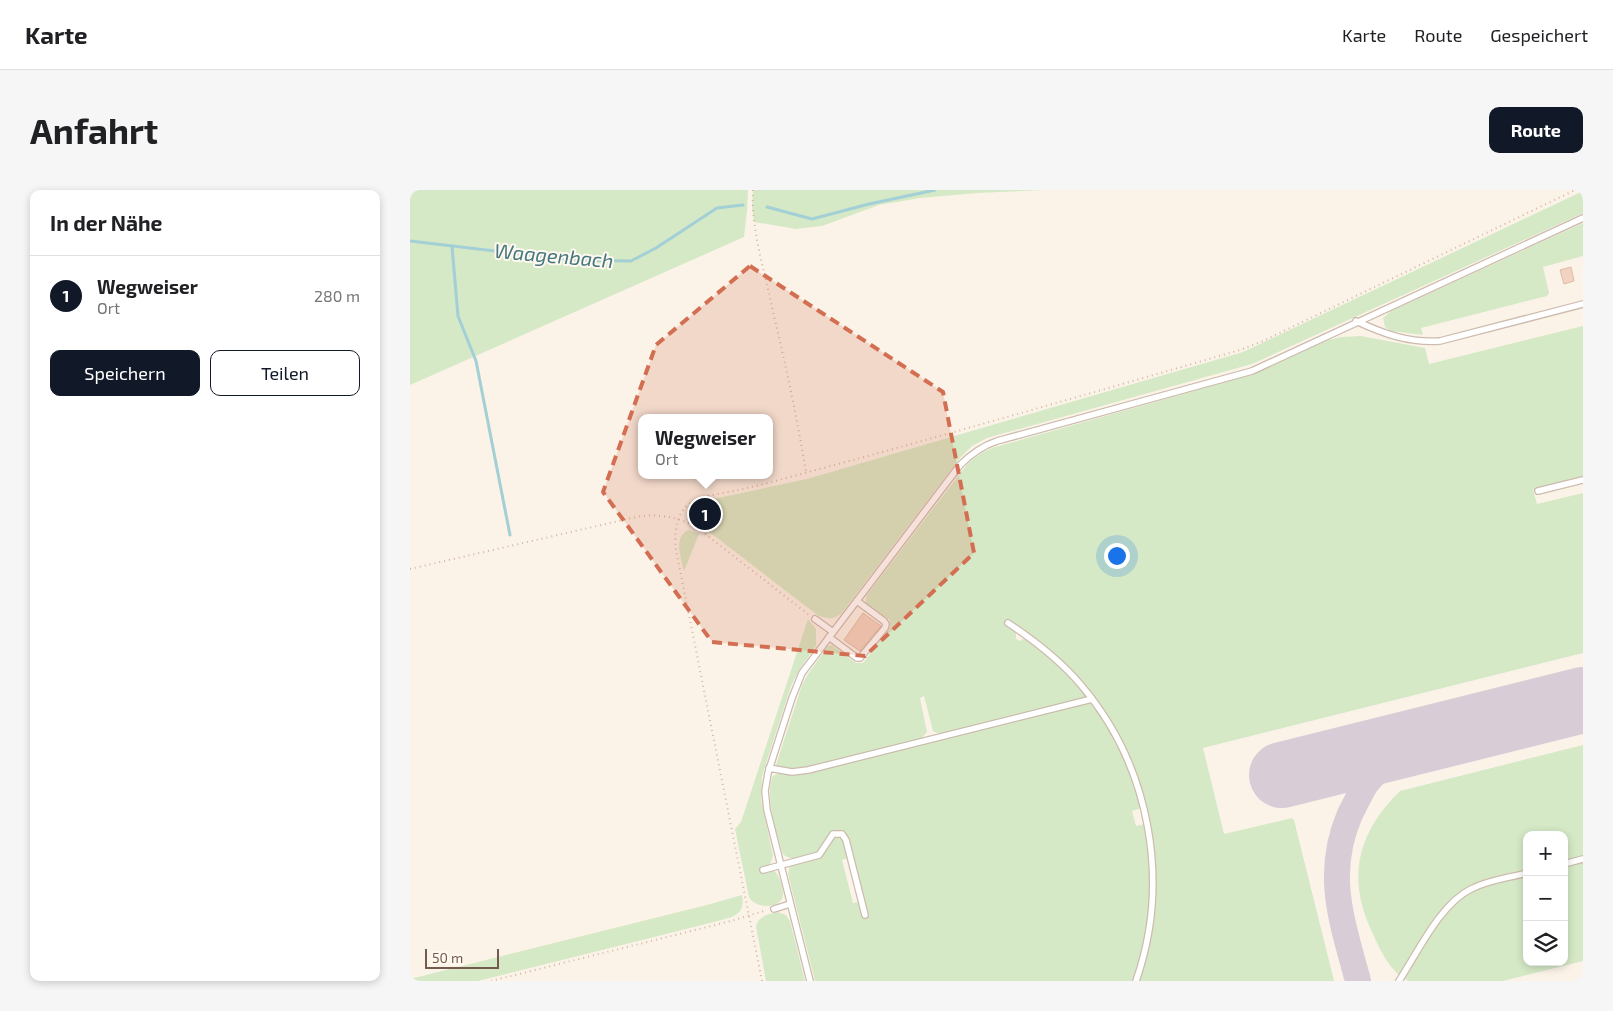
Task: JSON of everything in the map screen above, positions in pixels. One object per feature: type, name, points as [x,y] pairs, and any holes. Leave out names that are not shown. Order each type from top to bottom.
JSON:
[{"type":"lane","points":[[810,981],[780,865],[766,800],[766,782],[769,768],[798,682],[805,669],[960,465],[970,455],[983,446],[1252,371],[1356,321],[1583,218]]},
{"type":"lane","points":[[1356,321],[1385,334],[1424,342],[1440,340],[1583,304]]},
{"type":"lane","points":[[1538,491],[1583,480]]},
{"type":"lane","points":[[815,619],[856,658],[860,658],[886,625],[884,621],[857,601]]},
{"type":"lane","points":[[1008,624],[1037,643],[1078,682],[1092,699],[1115,735],[1132,770],[1144,807],[1150,837],[1153,869],[1151,913],[1145,950],[1136,981]]},
{"type":"lane","points":[[769,768],[792,772],[808,770],[1092,699]]},
{"type":"lane","points":[[763,870],[819,854],[833,834],[842,834],[846,840],[865,915]]},
{"type":"lane","points":[[1568,863],[1583,859]]},
{"type":"lane","points":[[1399,981],[1436,922],[1457,897],[1482,884],[1523,874]]},
{"type":"lane","points":[[774,908],[790,904]]},
{"type":"path","points":[[753,190],[752,207],[757,238],[781,345],[806,472]]},
{"type":"path","points":[[762,981],[678,558],[675,538],[678,519],[684,508],[694,501],[964,430],[1240,350],[1272,337],[1576,190]]},
{"type":"path","points":[[410,569],[646,516],[660,516],[678,519],[699,529],[815,619]]},
{"type":"path","points":[[491,981],[749,916],[774,908]]},
{"type":"highlighted area","points":[[750,266],[943,392],[974,553],[865,656],[712,642],[603,492],[656,345]]},
{"type":"green space","points":[[410,190],[748,190],[744,237],[410,385]]},
{"type":"green space","points":[[753,190],[1045,190],[920,198],[879,205],[822,226],[796,229],[754,222],[752,207]]},
{"type":"green space","points":[[1583,191],[1583,213],[1252,364],[987,438],[972,446],[960,458],[841,614],[835,617],[825,618],[816,614],[690,517],[691,508],[701,502],[807,479],[1243,352]]},
{"type":"green space","points":[[1583,223],[1583,256],[1543,267],[1549,293],[1547,296],[1421,328],[1423,335],[1391,331],[1385,327],[1383,318],[1391,311]]},
{"type":"green space","points":[[1583,326],[1583,477],[1533,490],[1537,504],[1583,493],[1583,653],[1203,748],[1224,834],[1292,818],[1294,820],[1334,981],[1137,981],[1148,943],[1153,904],[1154,865],[1149,826],[1140,788],[1126,752],[1107,717],[1083,685],[1048,651],[1009,621],[1006,624],[1016,632],[1016,639],[1030,641],[1048,654],[1082,690],[1087,696],[1086,698],[942,735],[933,731],[924,696],[920,698],[927,732],[920,740],[805,769],[783,769],[776,765],[802,685],[808,674],[828,646],[832,645],[856,663],[863,663],[890,628],[890,620],[866,603],[866,596],[965,467],[984,452],[992,448],[1240,378],[1328,340],[1341,337],[1361,336],[1425,348],[1429,364]]},
{"type":"green space","points":[[688,530],[699,534],[684,571],[679,543],[683,533]]},
{"type":"green space","points":[[808,619],[816,629],[816,646],[799,670],[791,686],[762,776],[761,799],[773,856],[770,865],[779,878],[783,894],[779,903],[763,906],[752,901],[749,897],[735,829],[741,822]]},
{"type":"green space","points":[[1086,703],[1093,704],[1116,741],[1127,767],[1142,808],[1132,811],[1136,826],[1145,824],[1148,844],[1150,883],[1147,923],[1144,943],[1133,981],[815,981],[788,874],[790,866],[821,856],[833,839],[819,851],[808,856],[790,858],[783,854],[771,804],[770,793],[773,776],[777,774],[804,774]],"holes":[[[840,831],[848,840],[868,916],[862,918],[858,902],[853,903],[842,860],[848,858],[841,836],[834,837]]]},
{"type":"green space","points":[[1583,745],[1583,856],[1568,860],[1568,831],[1523,831],[1523,871],[1482,882],[1463,891],[1454,898],[1444,907],[1400,976],[1378,946],[1365,914],[1358,876],[1365,840],[1385,807],[1400,791]]},
{"type":"green space","points":[[1583,862],[1583,961],[1568,965],[1568,876],[1568,866]]},
{"type":"green space","points":[[1523,877],[1523,966],[1563,966],[1503,981],[1408,981],[1405,979],[1434,931],[1452,908],[1471,892],[1499,882]]},
{"type":"green space","points":[[742,895],[742,908],[736,915],[714,922],[478,981],[410,981],[410,979]]},
{"type":"green space","points":[[778,912],[786,915],[790,921],[805,981],[766,981],[756,926],[762,918]]},
{"type":"building","points":[[1571,267],[1574,281],[1564,284],[1560,270]]},
{"type":"building","points":[[863,613],[881,626],[860,651],[844,640]]},
{"type":"waterway","name":"Waagenbach","points":[[767,207],[812,219],[869,204],[935,190]]},
{"type":"waterway","name":"Waagenbach","points":[[410,241],[573,260],[631,261],[656,248],[717,208],[743,205]]},
{"type":"waterway","points":[[452,246],[458,316],[476,361],[510,535]]},
{"type":"taxiway","points":[[1358,981],[1346,938],[1338,898],[1338,857],[1342,836],[1350,814],[1366,784],[1372,777],[1394,758],[1426,739]]},
{"type":"runway","points":[[1282,775],[1583,700]]},
{"type":"place","name":"Wegweiser","points":[[705,514]]}]
